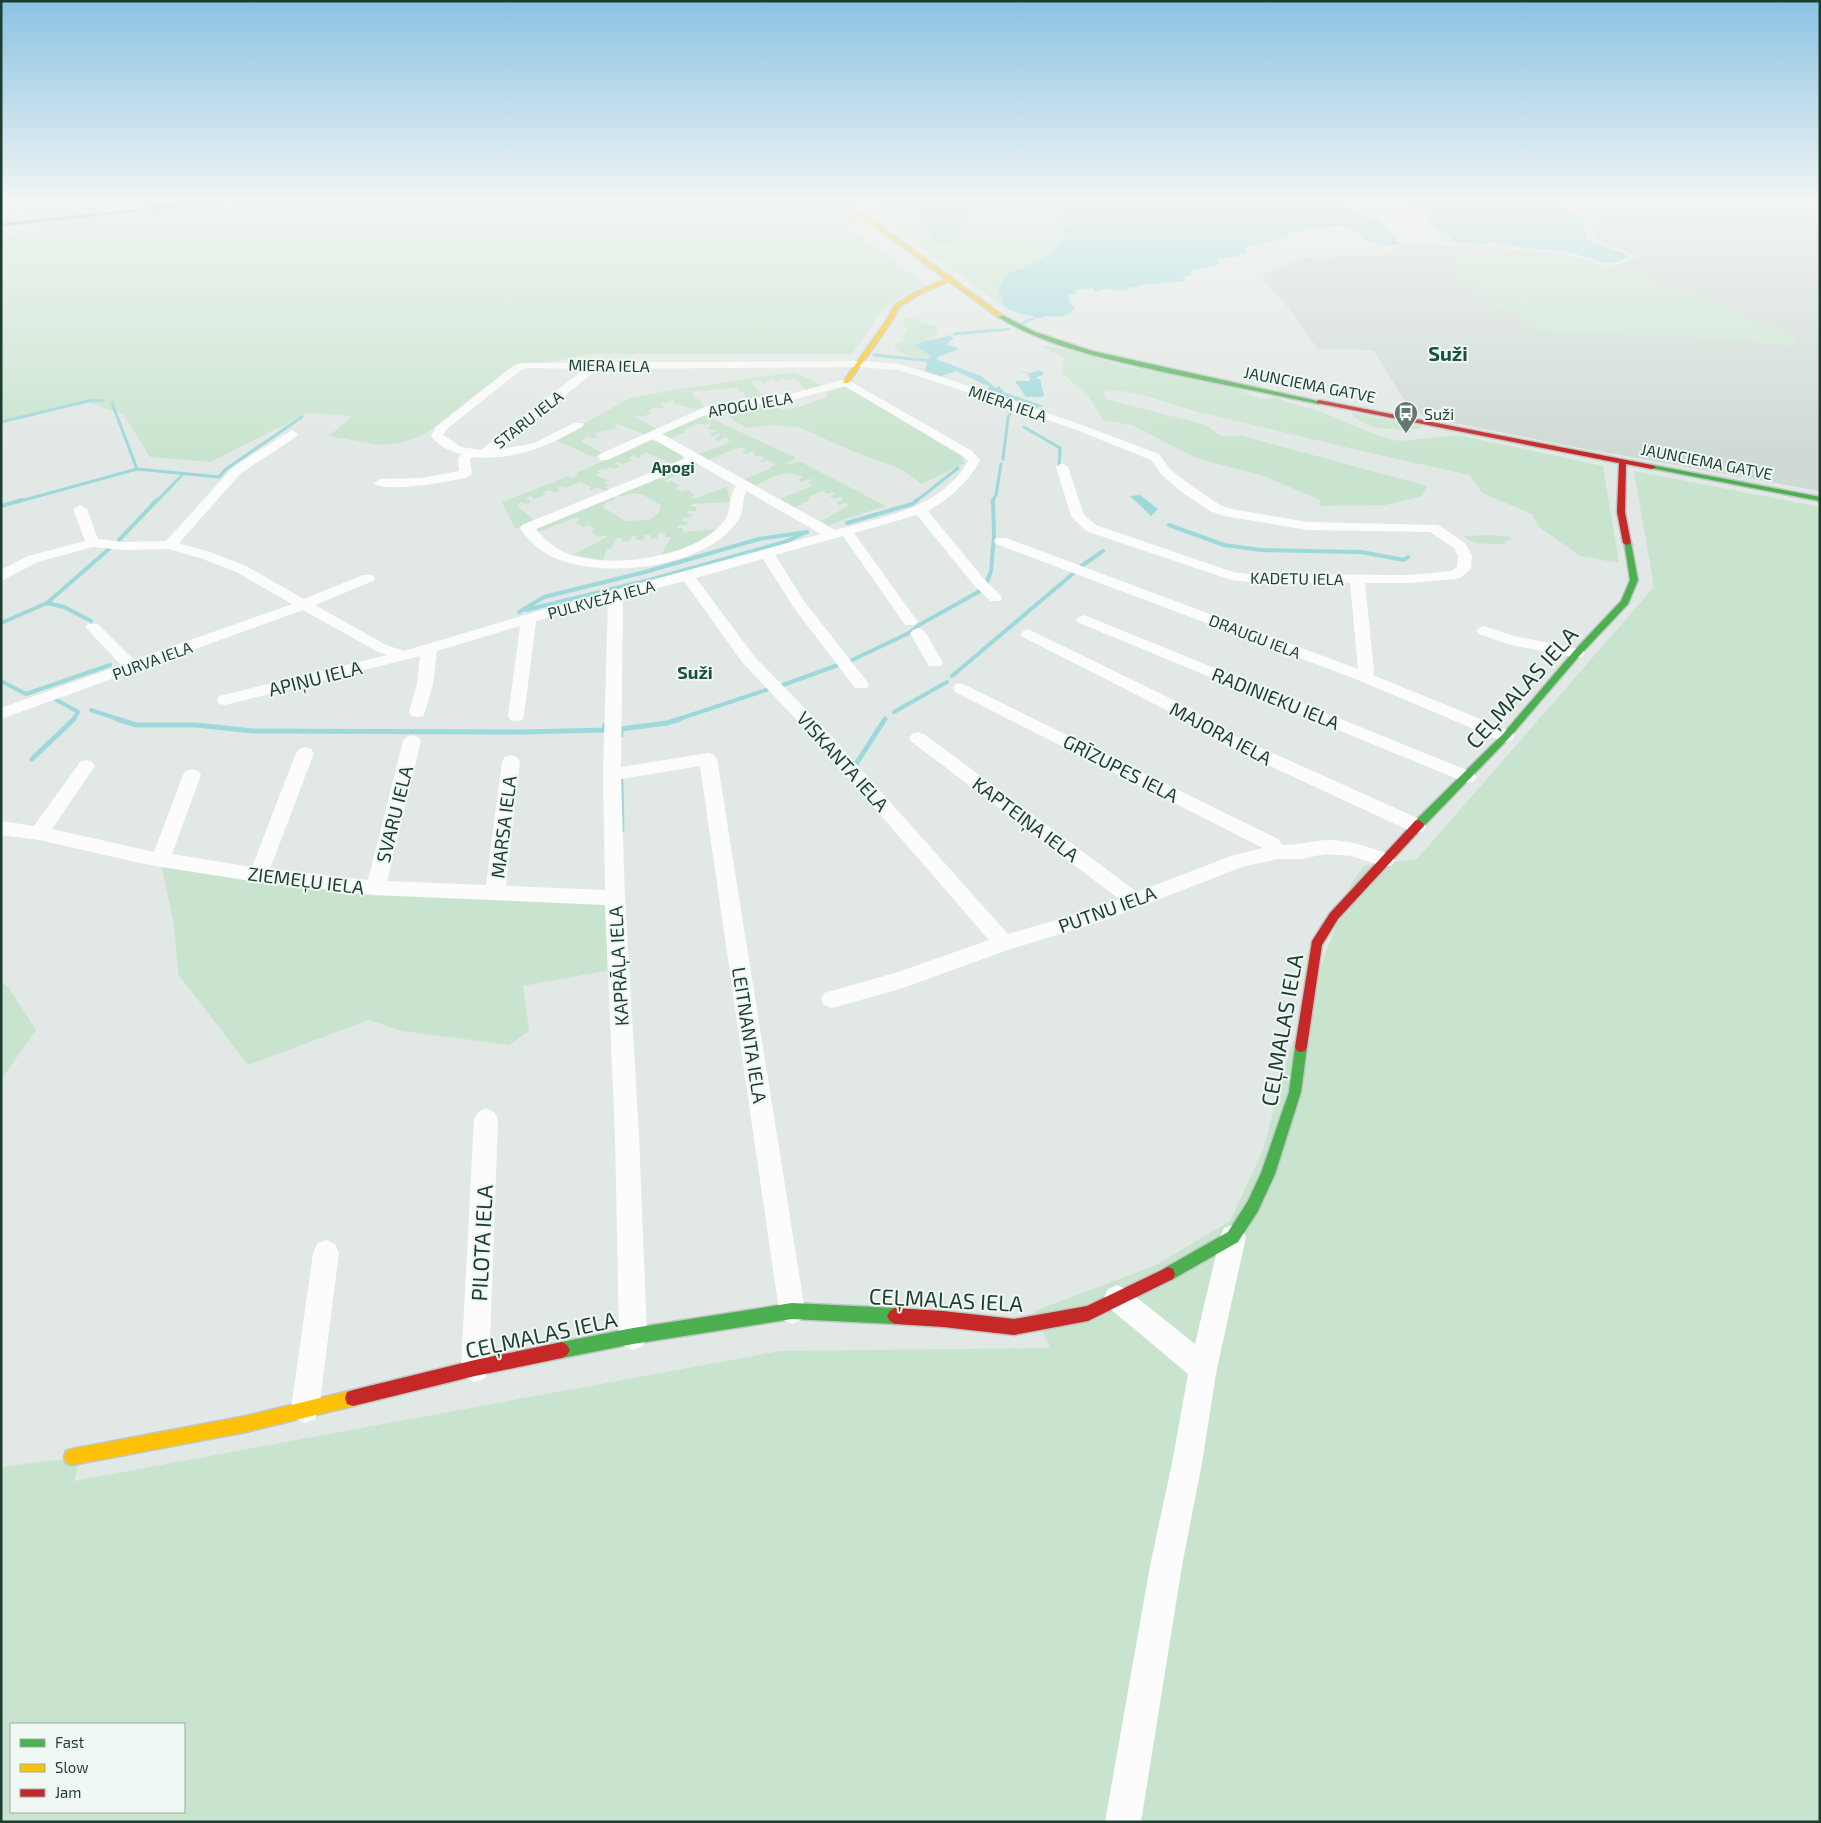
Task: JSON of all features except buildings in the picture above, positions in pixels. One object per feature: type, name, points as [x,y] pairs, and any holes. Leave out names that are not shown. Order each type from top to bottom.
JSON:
[{"type":"street","points":[[846,382],[889,321],[897,306],[916,294],[938,284]]},
{"type":"street","name":"JAUNCIEMA GATVE","points":[[956,284],[1018,328],[1096,354],[1237,386],[1820,499]]},
{"type":"street","name":"MIERA IELA","points":[[468,454],[443,444],[437,436],[442,427],[517,368],[525,365],[859,364],[899,367],[1078,428],[1155,457],[1166,472],[1188,490],[1215,508],[1229,513],[1307,526],[1433,528],[1460,546]]},
{"type":"street","name":"STARU IELA","points":[[484,454],[595,366]]},
{"type":"street","name":"APOGU IELA","points":[[604,457],[714,406],[795,396],[846,382]]},
{"type":"street","name":"PULKVEŽA IELA","points":[[404,656],[530,618],[920,510],[943,497],[970,469],[974,460],[968,454],[846,382]]},
{"type":"street","points":[[380,482],[421,482],[466,474],[464,459],[468,454],[484,454],[532,447],[578,425]]},
{"type":"street","points":[[170,545],[237,470],[292,434]]},
{"type":"street","points":[[653,434],[694,459],[743,485],[838,532],[914,627],[935,663]]},
{"type":"street","points":[[694,459],[527,528],[533,538],[547,549],[572,559],[623,564],[663,558],[697,547],[719,535],[734,517],[737,509],[737,493],[743,485]]},
{"type":"street","name":"CEĻMALAS IELA","points":[[72,1458],[246,1424],[475,1368],[633,1336],[792,1311],[943,1319],[1014,1326],[1088,1313],[1162,1277],[1233,1237],[1253,1206],[1268,1174],[1295,1092],[1316,944],[1334,916],[1417,826],[1468,777],[1577,653],[1626,602],[1634,583],[1621,512],[1623,462]]},
{"type":"street","name":"KADETU IELA","points":[[1062,467],[1078,516],[1091,528],[1231,576],[1267,580],[1409,579],[1455,575],[1464,569],[1466,556],[1460,546]]},
{"type":"street","points":[[80,509],[93,543]]},
{"type":"street","points":[[920,510],[978,582],[995,598]]},
{"type":"street","name":"DRAUGU IELA","points":[[1001,541],[1364,677],[1506,736]]},
{"type":"street","points":[[1,577],[27,561],[93,543],[123,546],[170,545],[208,556],[241,569],[381,648],[404,656]]},
{"type":"street","points":[[767,553],[774,568],[806,614],[861,684]]},
{"type":"street","name":"VISKANTA IELA","points":[[687,576],[748,659],[818,732],[1004,943]]},
{"type":"street","name":"PURVA IELA","points":[[1,714],[302,605],[368,578]]},
{"type":"street","points":[[1356,579],[1366,671],[1364,677]]},
{"type":"street","name":"KAPRĀĻA IELA","points":[[613,596],[616,602],[612,774],[615,898],[627,1135],[633,1336]]},
{"type":"street","points":[[516,716],[530,618]]},
{"type":"street","name":"RADINIEKU IELA","points":[[1084,620],[1468,777]]},
{"type":"street","points":[[93,627],[131,667]]},
{"type":"street","points":[[1484,631],[1511,640],[1577,653]]},
{"type":"street","name":"MAJORA IELA","points":[[1028,634],[1184,712],[1220,736],[1417,826]]},
{"type":"street","points":[[417,712],[425,684],[429,650]]},
{"type":"street","name":"APIŅU IELA","points":[[225,700],[404,656]]},
{"type":"street","name":"GRĪZUPES IELA","points":[[961,688],[1271,844],[1278,852]]},
{"type":"street","name":"KAPTEIŅA IELA","points":[[918,738],[1134,900]]},
{"type":"street","name":"SVARU IELA","points":[[376,888],[412,741]]},
{"type":"street","points":[[258,875],[305,753]]},
{"type":"street","name":"LEITNANTA IELA","points":[[612,774],[708,759],[792,1311]]},
{"type":"street","name":"MARSA IELA","points":[[494,893],[511,760]]},
{"type":"street","points":[[39,834],[86,766]]},
{"type":"street","points":[[160,860],[192,775]]},
{"type":"street","name":"ZIEMEĻU IELA","points":[[1,828],[39,834],[160,860],[258,875],[376,888],[615,898]]},
{"type":"street","name":"PUTNU IELA","points":[[832,999],[900,980],[1004,943],[1099,915],[1238,861],[1278,852],[1301,852],[1326,847],[1352,849],[1385,860]]},
{"type":"street","name":"PILOTA IELA","points":[[475,1368],[486,1119]]},
{"type":"street","points":[[1123,1822],[1166,1566],[1187,1463],[1203,1368],[1233,1237]]},
{"type":"street","points":[[305,1409],[326,1253]]},
{"type":"street","points":[[1117,1298],[1203,1368]]},
{"type":"shaded area","points":[[1266,284],[1820,284],[1820,491],[1570,446],[1424,417],[1405,401],[1373,350],[1318,349],[1286,305]]},
{"type":"green space","points":[[1,284],[925,285],[904,295],[883,309],[852,354],[591,354],[508,369],[428,432],[405,442],[380,445],[329,436],[352,416],[308,413],[210,462],[150,457],[123,414],[89,403],[1,421]]},
{"type":"green space","points":[[972,284],[1050,284],[1031,303],[1008,310]]},
{"type":"green space","points":[[1471,284],[1664,284],[1792,335],[1797,342],[1792,346],[1696,337],[1535,331],[1518,313],[1506,313]]},
{"type":"green space","points":[[909,317],[937,327],[939,333],[915,344],[930,356],[931,359],[905,355],[894,345],[903,340],[903,335],[907,331],[902,322]]},
{"type":"green space","points":[[1040,346],[1063,349],[1129,367],[1221,385],[1240,390],[1254,397],[1269,399],[1276,397],[1322,412],[1379,436],[1400,441],[1458,435],[1603,466],[1619,563],[1580,556],[1539,527],[1532,514],[1482,493],[1470,475],[1203,413],[1141,395],[1116,390],[1103,390],[1105,399],[1206,425],[1221,436],[1242,436],[1427,486],[1422,496],[1385,505],[1319,506],[1320,500],[1264,476],[1196,458],[1132,425],[1103,420],[1089,397],[1062,373],[1064,358]]},
{"type":"green space","points":[[795,372],[823,386],[807,391],[794,378],[786,381],[783,378],[775,382],[772,379],[763,383],[761,380],[750,381],[764,397],[747,399],[743,392],[740,392],[737,388],[691,392],[695,399],[699,399],[704,407],[695,410],[674,403],[673,400],[659,404],[665,407],[660,409],[656,407],[648,411],[651,413],[642,417],[639,415],[635,417],[657,429],[645,434],[618,424],[614,426],[617,428],[594,434],[599,436],[593,439],[589,436],[581,441],[602,453],[594,457],[554,440],[630,398]]},
{"type":"green space","points":[[845,387],[959,452],[965,463],[922,484],[901,469],[855,452],[798,427],[771,425],[747,428],[736,422],[726,413],[768,405],[783,410],[799,407],[827,397],[828,392]]},
{"type":"green space","points":[[1352,413],[1420,426],[1422,428],[1385,429],[1367,424],[1352,415]]},
{"type":"green space","points":[[704,415],[796,458],[786,463],[801,462],[886,506],[828,525],[822,521],[849,505],[836,503],[843,499],[840,497],[834,499],[829,496],[835,494],[833,492],[828,494],[822,491],[795,507],[780,499],[812,486],[808,483],[813,480],[809,479],[802,482],[798,480],[803,477],[788,473],[772,477],[755,485],[744,479],[770,469],[779,463],[774,464],[768,460],[762,462],[760,461],[765,459],[761,456],[755,456],[756,452],[753,451],[746,454],[741,452],[746,450],[742,447],[709,460],[698,454],[730,441],[726,437],[718,441],[714,439],[720,435],[713,436],[709,434],[716,431],[706,428],[711,426],[709,424],[699,423],[683,430],[686,432],[669,439],[663,435]]},
{"type":"green space","points":[[649,440],[659,442],[683,456],[682,459],[672,464],[646,452],[638,458],[634,455],[629,458],[633,460],[622,464],[615,463],[620,467],[614,469],[610,467],[607,469],[611,472],[602,469],[597,471],[600,473],[596,475],[608,481],[605,483],[609,485],[605,487],[609,490],[605,491],[598,487],[591,490],[589,489],[591,487],[581,482],[565,488],[562,486],[557,488],[560,490],[554,493],[549,490],[543,492],[546,494],[534,499],[531,496],[526,498],[531,502],[525,504],[522,502],[516,505],[535,521],[515,529],[502,502],[569,476],[572,478],[578,475],[576,473]]},
{"type":"green space","points":[[693,463],[698,465],[664,481],[667,483],[672,481],[680,486],[675,488],[682,492],[687,490],[695,495],[691,497],[694,499],[727,487],[730,502],[692,504],[691,507],[697,507],[696,511],[688,511],[687,514],[692,514],[691,517],[683,518],[682,521],[688,521],[687,525],[678,525],[677,528],[683,528],[683,532],[717,529],[683,549],[661,555],[671,537],[665,537],[665,533],[659,533],[657,539],[650,538],[651,535],[645,535],[643,540],[636,540],[637,536],[632,536],[629,541],[621,541],[622,538],[616,538],[611,549],[607,549],[603,560],[573,555],[607,537],[604,535],[599,537],[591,532],[595,529],[589,525],[583,527],[575,522],[580,520],[577,517],[538,532],[535,528],[549,524],[612,496],[616,499],[605,503],[603,507],[625,521],[649,520],[659,513],[661,505],[646,496],[632,494],[620,497],[616,494]]},
{"type":"green space","points":[[1634,471],[1820,507],[1820,1822],[1,1822],[1,1467],[72,1458],[83,1450],[74,1481],[780,1351],[1050,1348],[1034,1311],[1154,1266],[1230,1221],[1263,1150],[1287,1059],[1352,882],[1364,866],[1417,859],[1654,587]]},
{"type":"green space","points":[[1492,535],[1511,537],[1512,539],[1504,542],[1505,544],[1483,544],[1467,539],[1464,536]]},
{"type":"green space","points":[[161,863],[363,895],[607,904],[610,970],[523,986],[529,1031],[509,1045],[402,1031],[369,1020],[248,1065],[178,974],[174,926]]},
{"type":"green space","points":[[1,981],[9,988],[36,1030],[1,1080]]},
{"type":"water","points":[[1001,284],[1151,284],[1140,285],[1136,288],[1128,287],[1127,290],[1121,291],[1108,288],[1096,292],[1093,288],[1075,290],[1076,293],[1068,295],[1070,303],[1075,308],[1066,315],[1048,316],[1039,319],[1039,316],[1025,315],[1004,305],[998,291]]},
{"type":"water","points":[[949,335],[954,339],[949,341],[948,345],[959,348],[936,359],[981,376],[996,388],[999,386],[1004,392],[1044,406],[1035,408],[1026,403],[999,397],[986,390],[990,387],[956,371],[941,376],[925,371],[927,364],[925,361],[930,359],[930,356],[915,345],[923,341]]},
{"type":"water","points":[[1040,370],[1044,374],[1036,378],[1040,379],[1044,395],[1042,397],[1026,397],[1015,381],[1029,381],[1031,378],[1028,377],[1029,374],[1018,371],[1031,373]]},
{"type":"water","points":[[1140,495],[1158,509],[1151,516],[1130,496]]},
{"type":"waterway","points":[[1021,324],[1043,314]]},
{"type":"waterway","points":[[980,332],[1009,329]]},
{"type":"waterway","points":[[954,334],[994,330]]},
{"type":"waterway","points":[[874,355],[932,361]]},
{"type":"waterway","points":[[1,422],[92,400],[103,401]]},
{"type":"waterway","points":[[112,403],[137,469]]},
{"type":"waterway","points":[[1003,459],[1008,418],[1012,409]]},
{"type":"waterway","points":[[183,474],[219,477],[226,469],[302,417]]},
{"type":"waterway","points":[[1024,427],[1060,448],[1059,470]]},
{"type":"waterway","points":[[993,500],[996,495],[1001,464]]},
{"type":"waterway","points":[[915,502],[958,468]]},
{"type":"waterway","points":[[17,502],[137,469]]},
{"type":"waterway","points":[[137,469],[183,474]]},
{"type":"waterway","points":[[156,502],[183,474]]},
{"type":"waterway","points":[[1,506],[22,500]]},
{"type":"waterway","points":[[119,540],[157,500]]},
{"type":"waterway","points":[[847,523],[912,504],[917,500]]},
{"type":"waterway","points":[[987,582],[991,571],[994,537],[993,500]]},
{"type":"waterway","points":[[1169,525],[1224,545],[1261,550],[1361,552],[1404,560],[1408,557]]},
{"type":"waterway","points":[[519,612],[544,597],[645,572],[759,539],[807,532]]},
{"type":"waterway","points":[[526,610],[653,579],[785,542],[802,534]]},
{"type":"waterway","points":[[47,603],[109,549]]},
{"type":"waterway","points":[[1080,567],[1103,551]]},
{"type":"waterway","points":[[952,676],[1075,572]]},
{"type":"waterway","points":[[852,660],[909,633],[919,625],[980,591]]},
{"type":"waterway","points":[[1,623],[47,603]]},
{"type":"waterway","points":[[47,603],[64,607],[91,621]]},
{"type":"waterway","points":[[1,681],[26,694],[110,665]]},
{"type":"waterway","points":[[783,685],[838,665]]},
{"type":"waterway","points":[[894,712],[947,682]]},
{"type":"waterway","points":[[676,720],[769,689]]},
{"type":"waterway","points":[[53,698],[78,712],[73,720]]},
{"type":"waterway","points":[[91,710],[121,720]]},
{"type":"waterway","points":[[117,719],[136,725],[196,725],[253,731],[523,732],[604,730],[605,725]]},
{"type":"waterway","points":[[621,735],[621,729],[667,723],[680,719]]},
{"type":"waterway","points":[[856,764],[885,719]]},
{"type":"waterway","points":[[32,759],[73,720]]},
{"type":"waterway","points":[[621,781],[622,830]]},
{"type":"traffic: fast","points":[[1000,316],[1033,334],[1071,347],[1190,376],[1319,402]]},
{"type":"traffic: fast","points":[[1652,467],[1820,499]]},
{"type":"traffic: fast","points":[[1419,824],[1506,736],[1577,653],[1625,602],[1634,580],[1627,543]]},
{"type":"traffic: fast","points":[[1168,1274],[1233,1237],[1253,1206],[1268,1174],[1295,1092],[1301,1047]]},
{"type":"traffic: fast","points":[[562,1350],[633,1336],[792,1311],[895,1316]]},
{"type":"traffic: slow","points":[[846,382],[889,321],[897,306],[916,294],[938,284]]},
{"type":"traffic: slow","points":[[957,284],[1000,316]]},
{"type":"traffic: slow","points":[[72,1457],[246,1424],[353,1398]]},
{"type":"traffic: jam","points":[[1319,402],[1652,467]]},
{"type":"traffic: jam","points":[[1623,462],[1621,512],[1627,543]]},
{"type":"traffic: jam","points":[[1301,1047],[1316,944],[1334,916],[1419,824]]},
{"type":"traffic: jam","points":[[895,1316],[1014,1327],[1088,1313],[1168,1274]]},
{"type":"traffic: jam","points":[[353,1398],[475,1368],[562,1350]]},
{"type":"place","name":"Suži","points":[[1406,434]]},
{"type":"district","name":"Suži","points":[[1448,353]]},
{"type":"district","name":"Apogi","points":[[673,466]]},
{"type":"district","name":"Suži","points":[[695,672]]}]
